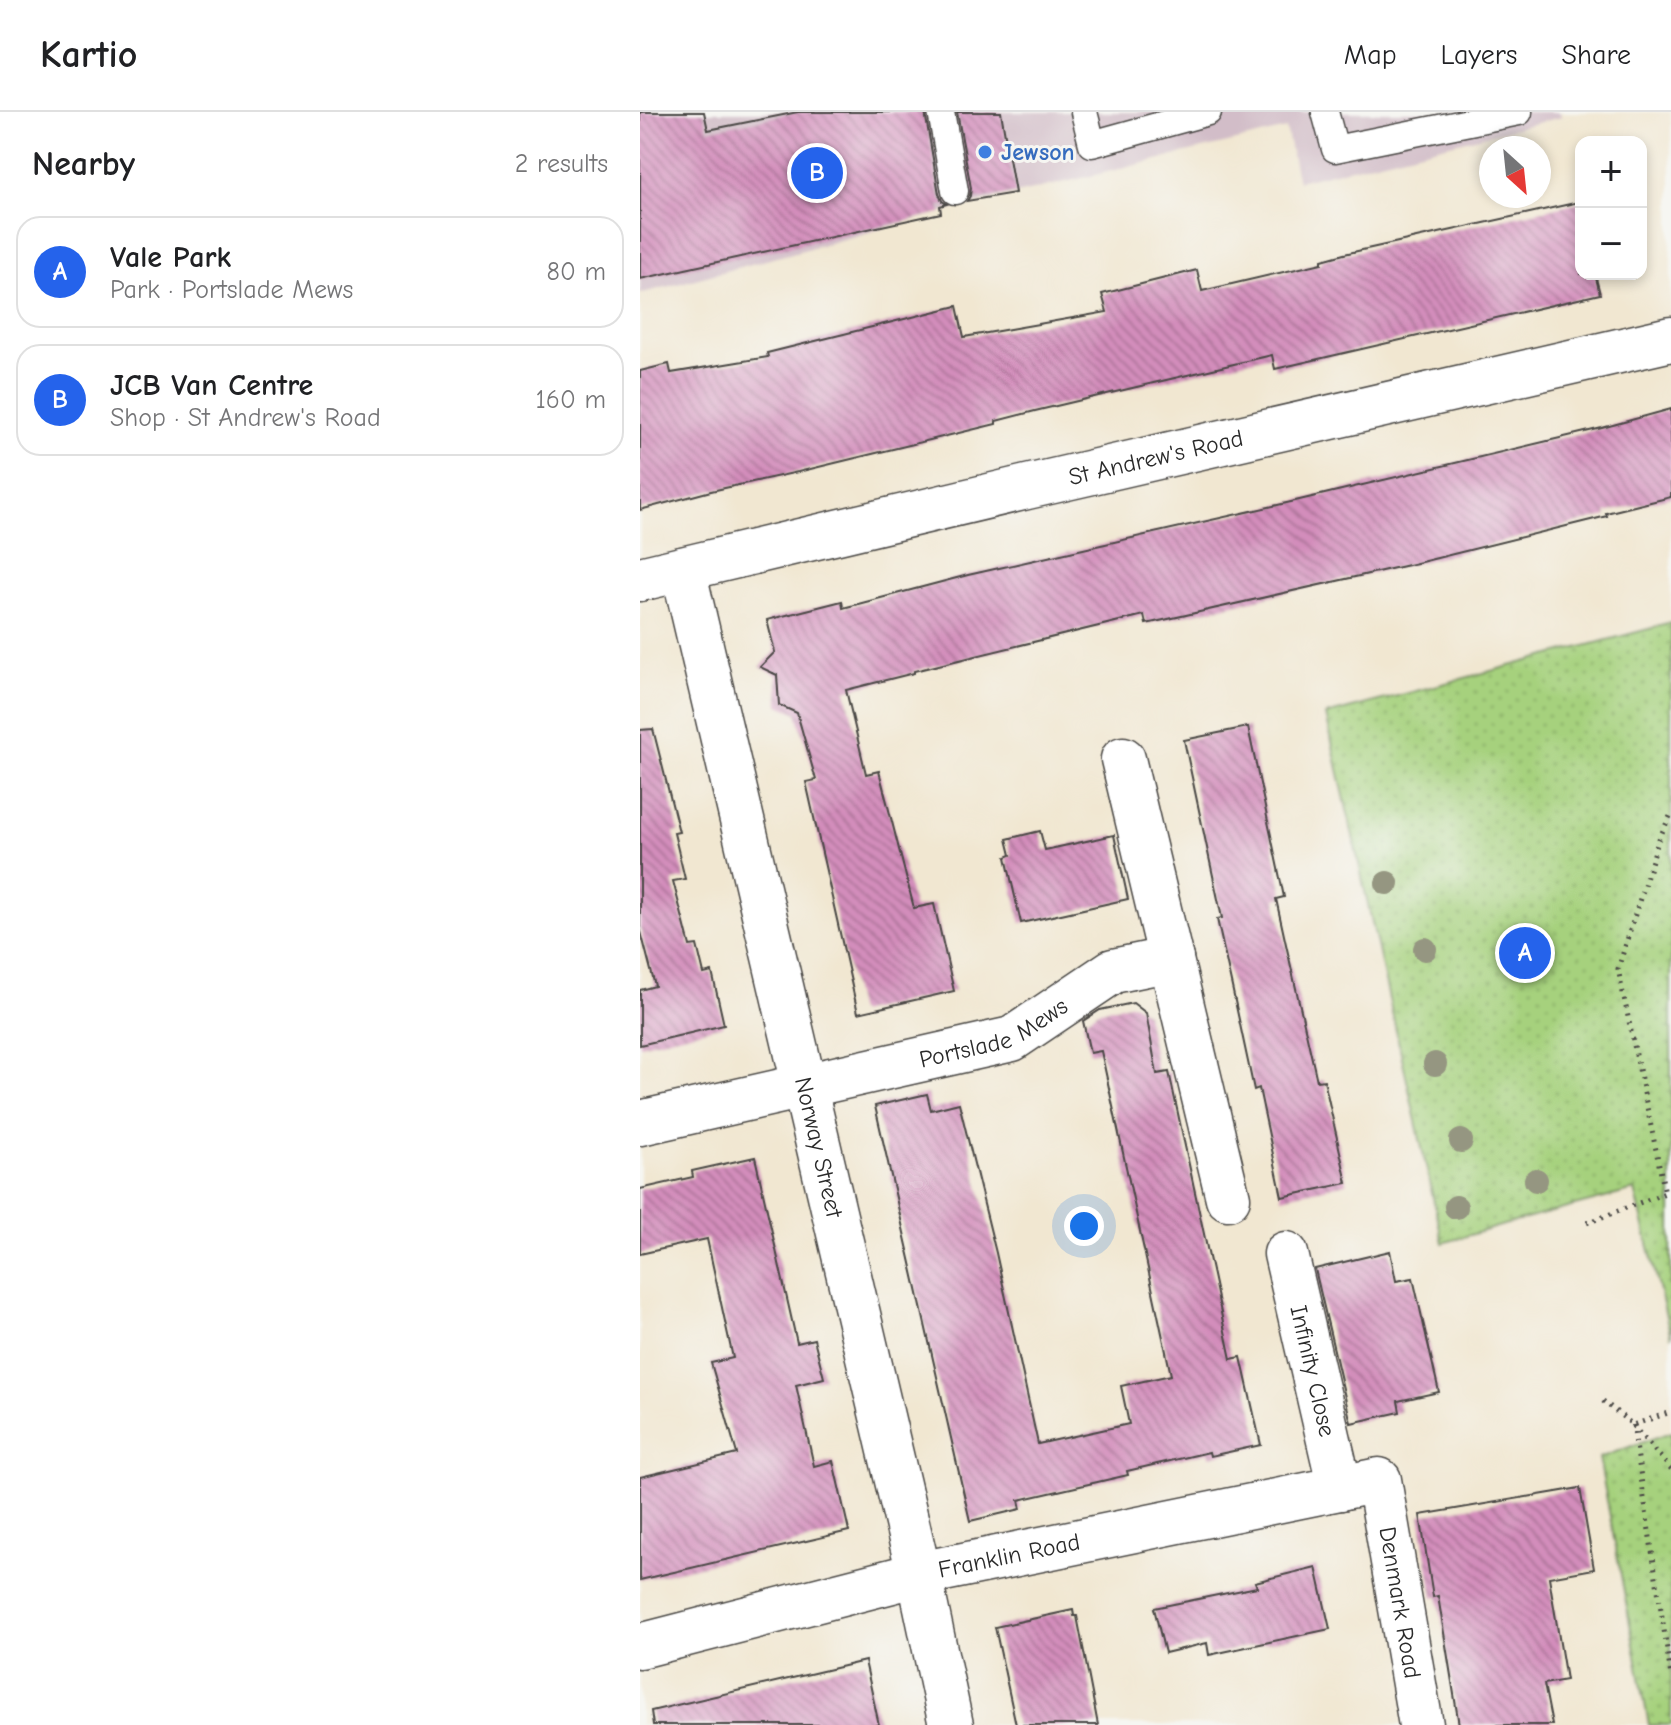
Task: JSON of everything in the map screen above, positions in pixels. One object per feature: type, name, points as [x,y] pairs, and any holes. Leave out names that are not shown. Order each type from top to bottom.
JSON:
[{"type":"street","name":"St Andrew's Road","points":[[640,579],[1671,339]]},
{"type":"street","name":"Norway Street","points":[[683,569],[806,1084],[951,1725]]},
{"type":"street","points":[[1123,759],[1228,1198]]},
{"type":"street","name":"Portslade Mews","points":[[640,1123],[1012,1039],[1113,971],[1171,959]]},
{"type":"street","name":"Infinity Close","points":[[1286,1254],[1360,1484]]},
{"type":"street","name":"Franklin Road","points":[[640,1646],[919,1574],[1360,1484]]},
{"type":"street","name":"Denmark Road","points":[[1360,1484],[1421,1725]]},
{"type":"lane","points":[[941,112],[955,191]]},
{"type":"lane","points":[[1084,112],[1092,144],[1208,112]]},
{"type":"lane","points":[[1325,112],[1335,149],[1519,112]]},
{"type":"path","points":[[1587,1223],[1665,1193],[1618,969],[1658,841],[1671,814]]},
{"type":"path","points":[[1603,1401],[1633,1425],[1671,1469]]},
{"type":"path","points":[[1633,1425],[1671,1412]]},
{"type":"path","points":[[1633,1425],[1671,1676]]},
{"type":"shaded area","points":[[640,112],[1560,112],[1561,117],[1298,181],[1286,129],[962,207],[640,294]]},
{"type":"green space","points":[[1671,623],[1671,1337],[1635,1190],[1443,1243],[1326,715]]},
{"type":"green space","points":[[1671,1432],[1671,1725],[1649,1725],[1599,1458]]},
{"type":"building","points":[[640,112],[704,112],[708,130],[798,112],[925,112],[939,194],[947,204],[940,206],[941,213],[640,279]]},
{"type":"building","name":"Jewson","points":[[957,112],[1001,112],[1015,193],[967,201],[971,188]]},
{"type":"building","points":[[1575,203],[1575,280],[1596,280],[1600,294],[1275,369],[1272,355],[640,510],[640,371],[669,364],[671,373],[768,357],[767,353],[957,306],[964,337],[1107,312],[1102,294],[1197,270],[1202,291],[1322,263],[1322,260]]},
{"type":"building","points":[[1671,409],[1671,497],[1417,563],[1146,624],[1144,615],[846,690],[866,774],[879,771],[914,908],[934,904],[954,991],[858,1013],[806,782],[816,780],[797,713],[779,705],[777,675],[760,667],[775,652],[767,620],[842,601],[843,608],[968,575],[1291,502]]},
{"type":"building","points":[[1248,727],[1284,897],[1276,899],[1317,1081],[1324,1080],[1347,1183],[1282,1197],[1259,1088],[1254,1090],[1217,919],[1222,918],[1184,740]]},
{"type":"building","points":[[653,729],[679,832],[674,833],[685,879],[673,881],[690,946],[697,945],[704,974],[712,972],[724,1025],[640,1045],[640,990],[655,986],[640,928],[640,730]]},
{"type":"building","points":[[1040,831],[1045,850],[1114,835],[1128,899],[1021,923],[1006,857],[1011,855],[1007,839]]},
{"type":"building","points":[[1133,1003],[1146,1013],[1157,1074],[1169,1072],[1231,1359],[1241,1357],[1261,1445],[1210,1456],[1209,1452],[1127,1471],[1128,1475],[1019,1500],[1021,1509],[970,1521],[875,1106],[927,1094],[931,1110],[959,1103],[1038,1444],[1129,1424],[1121,1386],[1171,1375],[1101,1051],[1090,1053],[1083,1021],[1100,1010]]},
{"type":"building","points":[[755,1157],[797,1343],[814,1339],[824,1378],[796,1385],[814,1466],[833,1461],[849,1531],[640,1580],[640,1477],[737,1454],[711,1363],[733,1358],[707,1239],[640,1254],[640,1189],[693,1177],[692,1171]]},
{"type":"building","points":[[1390,1251],[1396,1281],[1413,1278],[1439,1392],[1398,1401],[1400,1412],[1351,1423],[1315,1269]]},
{"type":"building","points":[[1580,1488],[1594,1569],[1549,1577],[1566,1680],[1544,1684],[1552,1725],[1459,1725],[1438,1596],[1433,1597],[1420,1515]]},
{"type":"building","points":[[1316,1567],[1330,1629],[1209,1655],[1207,1643],[1165,1653],[1154,1608],[1257,1587],[1255,1582]]},
{"type":"building","points":[[1073,1610],[1074,1616],[1077,1616],[1098,1725],[1016,1725],[995,1627]]},
{"type":"building","points":[[865,1661],[879,1725],[653,1725],[651,1711]]},
{"type":"place","name":"Jewson","points":[[985,152]]},
{"type":"place","name":"JCB Van Centre","points":[[817,173]]},
{"type":"place","name":"Vale Park","points":[[1525,953]]}]
